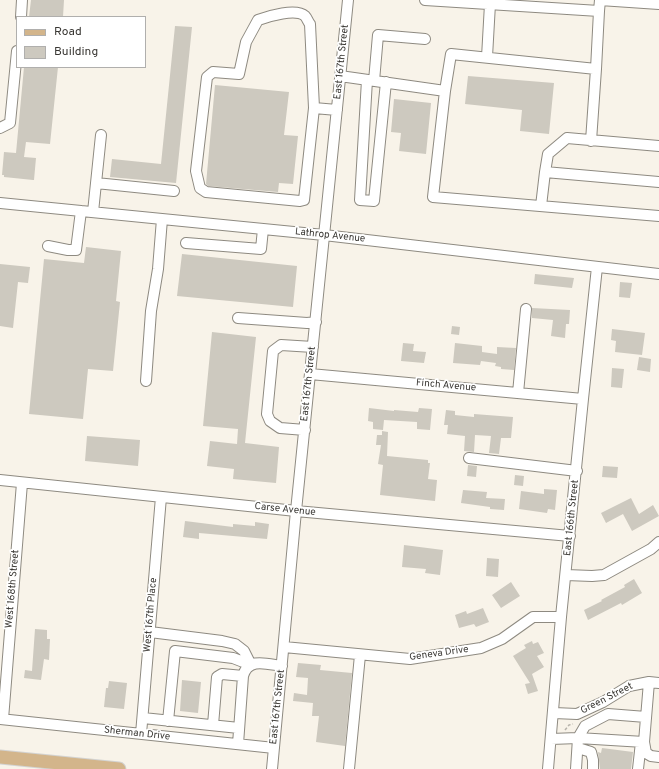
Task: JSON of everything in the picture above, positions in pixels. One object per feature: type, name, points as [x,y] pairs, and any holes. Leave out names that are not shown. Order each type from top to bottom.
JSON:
[{"type":"main road","points":[[0,757],[53,766],[120,769]]},
{"type":"street","points":[[20,16],[22,0]]},
{"type":"street","name":"East 167th Street","points":[[272,769],[304,430],[348,0]]},
{"type":"street","points":[[425,0],[599,11]]},
{"type":"street","points":[[591,141],[600,0],[659,4]]},
{"type":"street","points":[[487,57],[490,4]]},
{"type":"street","points":[[296,12],[305,16],[310,24],[314,108],[304,200],[300,201],[206,192],[200,188],[196,171],[207,77],[213,72],[239,74],[246,42],[258,20],[271,16],[296,12]]},
{"type":"street","points":[[386,82],[374,201],[360,200],[370,80],[378,35],[425,39]]},
{"type":"street","points":[[596,69],[451,54],[445,91],[433,197],[659,216]]},
{"type":"street","points":[[0,128],[10,123],[16,61]]},
{"type":"street","points":[[340,76],[445,91]]},
{"type":"street","points":[[314,108],[337,110]]},
{"type":"street","points":[[93,212],[101,136]]},
{"type":"street","points":[[541,206],[548,154],[567,138],[659,146]]},
{"type":"street","points":[[545,172],[659,182]]},
{"type":"street","points":[[96,183],[174,191]]},
{"type":"street","name":"Lathrop Avenue","points":[[0,203],[324,235],[659,274]]},
{"type":"street","points":[[48,246],[76,250],[81,210]]},
{"type":"street","points":[[146,381],[151,311],[158,269],[162,219]]},
{"type":"street","points":[[186,243],[261,249],[263,229]]},
{"type":"street","name":"East 166th Street","points":[[548,769],[554,713],[561,617],[597,267]]},
{"type":"street","points":[[518,393],[526,309]]},
{"type":"street","points":[[238,318],[307,324],[316,322]]},
{"type":"street","points":[[304,430],[280,428],[270,421],[267,414],[269,383],[273,351],[281,345],[313,347]]},
{"type":"street","name":"Finch Avenue","points":[[310,374],[583,399]]},
{"type":"street","points":[[469,458],[576,470]]},
{"type":"street","name":"Carse Avenue","points":[[0,480],[296,511],[570,536]]},
{"type":"street","name":"West 168th Street","points":[[1,719],[22,482]]},
{"type":"street","name":"West 167th Place","points":[[141,734],[161,497]]},
{"type":"street","points":[[566,575],[604,575],[651,549],[659,542]]},
{"type":"street","name":"Geneva Drive","points":[[284,647],[410,659],[481,648],[502,639],[533,618],[561,617]]},
{"type":"street","points":[[150,632],[235,644],[244,651],[250,665]]},
{"type":"street","points":[[168,720],[175,651],[234,658],[250,665]]},
{"type":"street","points":[[349,769],[360,655]]},
{"type":"street","points":[[238,744],[243,676],[246,667],[258,663],[282,666]]},
{"type":"street","points":[[213,725],[217,677],[222,674],[243,676]]},
{"type":"street","points":[[638,769],[646,717],[654,683]]},
{"type":"street","name":"Green Street","points":[[554,713],[577,714],[603,702],[629,686],[654,683]]},
{"type":"street","points":[[576,769],[578,738],[585,726],[608,714],[646,717]]},
{"type":"street","points":[[142,718],[239,728]]},
{"type":"street","name":"Sherman Drive","points":[[1,719],[274,748]]},
{"type":"street","points":[[551,739],[578,738],[642,742]]},
{"type":"street","points":[[642,742],[646,753],[644,769]]},
{"type":"street","points":[[578,748],[591,752],[593,769]]},
{"type":"street","points":[[646,753],[651,756],[659,757]]},
{"type":"building","points":[[31,0],[64,0],[63,16],[29,16]]},
{"type":"building","points":[[175,26],[192,27],[176,183],[110,177],[112,159],[161,164]]},
{"type":"building","points":[[24,68],[58,68],[50,144],[26,142],[24,157],[36,158],[34,180],[4,177],[4,175],[2,175],[4,152],[16,153]]},
{"type":"building","points":[[468,76],[554,83],[549,134],[520,131],[522,110],[465,104]]},
{"type":"building","points":[[215,85],[289,92],[284,135],[298,136],[293,184],[279,183],[278,192],[208,186],[206,184]]},
{"type":"building","points":[[394,99],[431,103],[426,154],[399,151],[401,133],[391,132]]},
{"type":"building","points":[[86,247],[121,251],[116,301],[120,302],[113,371],[88,369],[83,419],[29,414],[44,259],[84,263]]},
{"type":"building","points":[[182,254],[297,266],[293,307],[177,296]]},
{"type":"building","points":[[0,264],[30,267],[28,283],[18,282],[13,328],[0,326]]},
{"type":"building","points":[[535,274],[574,278],[572,288],[534,284]]},
{"type":"building","points":[[620,282],[632,283],[630,298],[619,297]]},
{"type":"building","points":[[532,308],[570,310],[569,324],[566,324],[565,338],[551,336],[553,320],[532,318]]},
{"type":"building","points":[[452,326],[460,327],[459,335],[451,334]]},
{"type":"building","points":[[612,329],[645,333],[642,355],[615,352],[616,341],[611,340]]},
{"type":"building","points":[[212,332],[256,337],[245,443],[279,447],[276,483],[233,479],[234,469],[207,466],[210,441],[237,444],[238,429],[203,426]]},
{"type":"building","points":[[403,343],[414,344],[413,351],[426,352],[424,363],[401,361]]},
{"type":"building","points":[[455,343],[482,346],[482,352],[497,354],[497,347],[516,348],[514,370],[501,369],[501,367],[495,366],[496,363],[481,361],[480,365],[453,363]]},
{"type":"building","points":[[639,357],[651,359],[650,372],[637,370]]},
{"type":"building","points":[[612,368],[624,369],[622,388],[611,387]]},
{"type":"building","points":[[369,408],[418,412],[419,408],[432,409],[430,430],[417,429],[417,422],[384,420],[383,430],[373,429],[373,422],[368,421]]},
{"type":"building","points":[[446,410],[455,411],[455,415],[474,417],[474,414],[513,417],[511,438],[501,438],[499,454],[489,453],[491,436],[475,435],[474,452],[464,451],[465,436],[447,434],[448,425],[444,425]]},
{"type":"building","points":[[382,431],[388,432],[387,456],[428,460],[428,463],[430,463],[428,479],[437,480],[435,501],[380,495],[383,465],[378,464],[381,445],[376,445],[377,435],[382,435]]},
{"type":"building","points":[[87,436],[140,440],[138,466],[85,461]]},
{"type":"building","points":[[468,465],[477,466],[476,477],[467,476]]},
{"type":"building","points":[[603,466],[618,467],[617,478],[602,477]]},
{"type":"building","points":[[515,475],[524,476],[523,486],[514,485]]},
{"type":"building","points":[[544,489],[557,490],[555,510],[548,509],[547,513],[519,509],[521,491],[544,494]]},
{"type":"building","points":[[463,490],[487,492],[486,498],[505,499],[504,510],[490,509],[490,507],[461,503]]},
{"type":"building","points":[[631,498],[639,514],[653,505],[659,516],[632,531],[623,514],[606,523],[601,513]]},
{"type":"building","points":[[185,521],[233,527],[233,524],[255,526],[255,522],[269,524],[267,539],[199,533],[199,539],[183,537]]},
{"type":"building","points":[[404,545],[443,550],[440,575],[425,573],[426,569],[402,567]]},
{"type":"building","points":[[487,558],[499,559],[498,577],[486,576]]},
{"type":"building","points":[[634,579],[642,593],[622,605],[621,603],[588,620],[584,610],[625,587],[624,585]]},
{"type":"building","points":[[511,582],[520,596],[501,608],[492,595]]},
{"type":"building","points":[[483,608],[489,622],[476,627],[474,624],[459,628],[455,615],[466,611],[467,614]]},
{"type":"building","points":[[35,629],[47,630],[47,639],[50,639],[49,660],[44,659],[41,680],[24,678],[25,670],[32,671]]},
{"type":"building","points":[[532,641],[533,644],[538,642],[544,653],[537,656],[544,667],[532,674],[538,691],[528,694],[525,684],[530,683],[513,656],[526,648],[524,645]]},
{"type":"building","points":[[298,663],[321,665],[320,670],[352,673],[345,746],[316,742],[319,716],[312,716],[313,703],[293,701],[294,693],[307,695],[308,678],[296,677]]},
{"type":"building","points":[[182,680],[201,682],[198,713],[180,711]]},
{"type":"building","points":[[109,681],[127,683],[124,709],[104,707],[106,688],[108,688]]},
{"type":"building","points":[[602,748],[633,752],[631,769],[600,769],[598,752],[601,753]]}]
